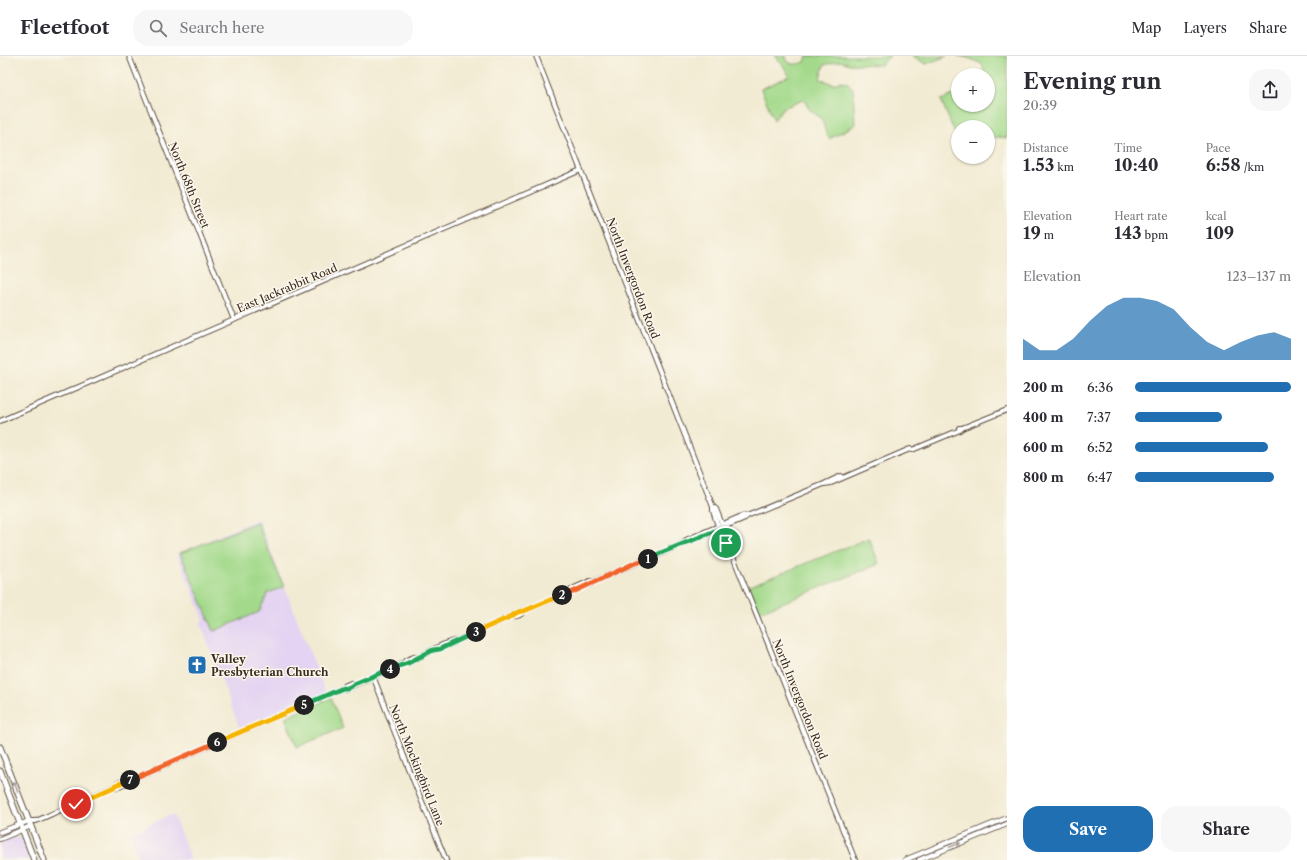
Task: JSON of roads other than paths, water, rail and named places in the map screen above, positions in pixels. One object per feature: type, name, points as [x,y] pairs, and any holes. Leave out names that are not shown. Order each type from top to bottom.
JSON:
[{"type":"main road","points":[[0,747],[44,860]]},
{"type":"main road","points":[[0,771],[34,860]]},
{"type":"main road","points":[[905,860],[1007,818]]},
{"type":"main road","points":[[0,832],[30,824]]},
{"type":"main road","points":[[919,860],[1007,824]]},
{"type":"main road","points":[[0,839],[22,827]]},
{"type":"street","name":"North 68th Street","points":[[129,56],[234,320]]},
{"type":"street","name":"North Invergordon Road","points":[[536,56],[713,507],[716,510],[726,543],[728,544],[855,860]]},
{"type":"street","name":"East Jackrabbit Road","points":[[0,421],[581,170]]},
{"type":"street","points":[[30,824],[114,787],[118,788],[126,782],[343,688],[345,689],[404,663],[408,663],[433,650],[454,643],[456,640],[573,592],[641,561],[642,559],[688,542],[721,526],[745,518],[824,484],[831,483],[1007,410]]},
{"type":"street","name":"North Mockingbird Lane","points":[[373,676],[413,782],[446,860]]},
{"type":"place","name":"Valley Presbyterian Church","points":[[197,665]]}]
